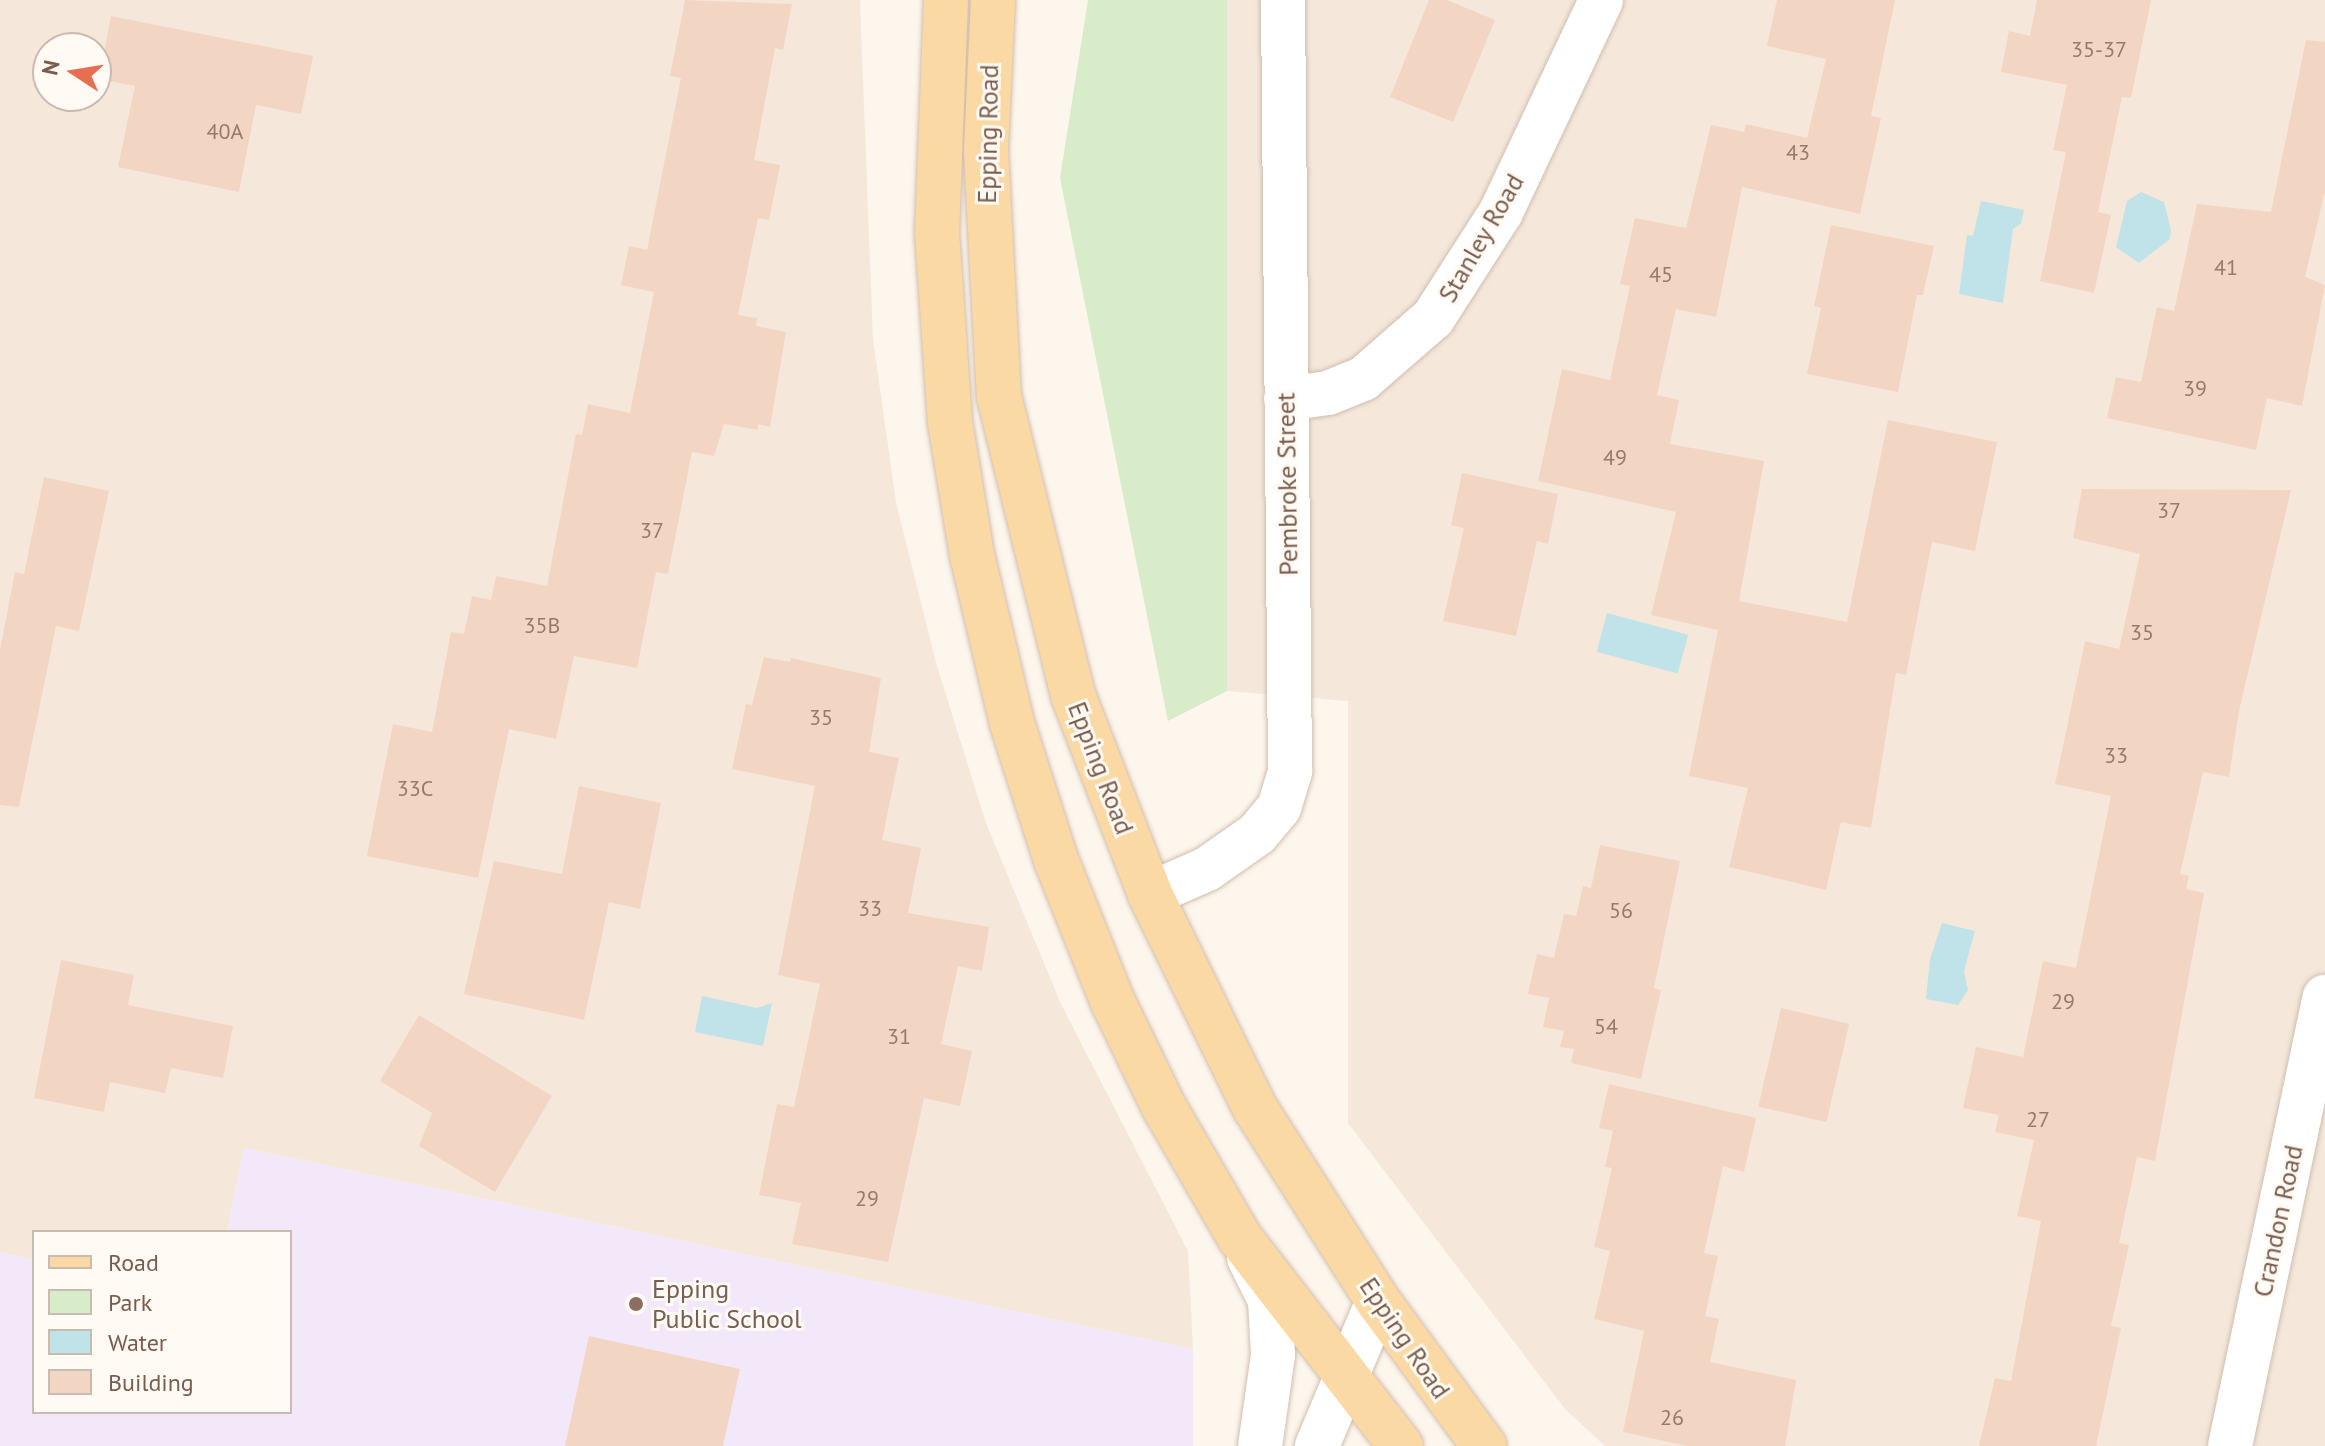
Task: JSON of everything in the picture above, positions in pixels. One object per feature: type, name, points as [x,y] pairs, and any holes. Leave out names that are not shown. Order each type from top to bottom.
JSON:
[{"type":"main road","name":"Epping Road","points":[[946,0],[937,203],[950,422],[972,555],[1012,723],[1056,860],[1112,1000],[1164,1107],[1240,1238],[1401,1446]]},
{"type":"main road","name":"Epping Road","points":[[993,0],[986,151],[999,396],[1073,695],[1150,894],[1255,1108],[1378,1301],[1484,1446]]},
{"type":"street","name":"Pembroke Street","points":[[1150,894],[1236,850],[1257,834],[1286,793],[1290,771],[1283,0]]},
{"type":"street","name":"Stanley Road","points":[[1286,399],[1328,393],[1363,379],[1433,318],[1501,212],[1601,0]]},
{"type":"street","name":"Crandon Road","points":[[2230,1446],[2325,997]]},
{"type":"street","points":[[1240,1238],[1270,1300],[1273,1355],[1260,1446]]},
{"type":"street","points":[[1317,1446],[1349,1380],[1378,1301]]},
{"type":"shaded area","points":[[0,0],[860,0],[873,339],[896,502],[937,666],[986,823],[1061,1004],[1188,1251],[1193,1349],[244,1148],[227,1230],[32,1230],[32,1260],[0,1252]]},
{"type":"shaded area","points":[[1227,0],[2325,0],[2325,1446],[1605,1446],[1565,1409],[1348,1123],[1348,701],[1227,691]]},
{"type":"shaded area","name":"Epping Public School","points":[[244,1148],[1193,1349],[1193,1446],[0,1446],[0,1252],[32,1260],[32,1414],[292,1414],[292,1230],[227,1230]]},
{"type":"green space","points":[[1088,0],[1227,0],[1227,691],[1168,721],[1060,178]]},
{"type":"water","points":[[2141,192],[2164,202],[2171,230],[2170,239],[2139,263],[2116,247],[2127,201]]},
{"type":"water","points":[[1981,201],[2024,210],[2021,224],[2013,229],[2003,303],[1959,294],[1967,235],[1973,236]]},
{"type":"water","points":[[1607,613],[1688,635],[1678,673],[1597,652]]},
{"type":"water","points":[[1942,923],[1975,931],[1964,971],[1968,990],[1958,1005],[1926,999],[1930,959]]},
{"type":"water","points":[[702,996],[757,1008],[772,1003],[763,1046],[695,1032]]},
{"type":"building","points":[[685,0],[792,4],[783,50],[775,48],[754,160],[780,165],[769,220],[758,218],[738,315],[757,318],[756,326],[786,332],[770,427],[758,424],[758,430],[724,424],[714,456],[692,452],[668,574],[656,572],[637,668],[574,656],[556,739],[509,729],[478,878],[367,856],[393,724],[432,732],[451,632],[464,634],[472,596],[491,600],[496,576],[547,586],[576,434],[582,435],[588,404],[630,413],[654,292],[621,285],[629,246],[647,250],[681,78],[670,76]]},
{"type":"building","points":[[1429,0],[1447,0],[1495,20],[1453,122],[1390,97]]},
{"type":"building","points":[[1777,0],[1895,0],[1871,116],[1881,118],[1860,214],[1742,187],[1716,317],[1676,309],[1657,395],[1679,400],[1670,444],[1764,461],[1739,601],[1847,622],[1888,420],[1997,442],[1975,551],[1932,542],[1906,675],[1896,673],[1871,828],[1841,822],[1826,890],[1729,867],[1748,788],[1689,776],[1718,630],[1651,615],[1676,512],[1538,481],[1562,369],[1610,380],[1630,286],[1620,284],[1635,218],[1686,228],[1711,125],[1744,132],[1746,124],[1807,138],[1826,59],[1767,46]]},
{"type":"building","points":[[2037,0],[2151,0],[2131,98],[2122,97],[2098,212],[2111,215],[2094,293],[2040,281],[2066,152],[2053,150],[2067,85],[2001,72],[2009,31],[2030,36]]},
{"type":"building","points":[[111,16],[313,56],[301,114],[256,105],[239,192],[118,167],[135,86],[112,82],[112,32],[108,32]]},
{"type":"building","points":[[2306,40],[2325,42],[2325,191],[2305,277],[2325,285],[2302,406],[2267,398],[2256,450],[2107,418],[2116,377],[2141,382],[2157,307],[2174,311],[2197,204],[2271,212]]},
{"type":"building","points":[[1831,225],[1934,246],[1923,295],[1917,295],[1898,392],[1807,374],[1821,308],[1814,306]]},
{"type":"building","points":[[1462,473],[1558,494],[1548,544],[1537,541],[1516,636],[1443,621],[1464,528],[1451,525]]},
{"type":"building","points":[[44,477],[109,491],[79,631],[56,626],[19,807],[0,805],[0,650],[15,572],[24,574]]},
{"type":"building","points":[[2082,489],[2291,490],[2239,711],[2229,777],[2203,772],[2180,874],[2189,876],[2186,889],[2204,893],[2155,1161],[2137,1157],[2119,1243],[2129,1245],[2111,1326],[2121,1328],[2096,1446],[1979,1446],[1995,1378],[2011,1381],[2041,1221],[2017,1216],[2034,1140],[1995,1132],[1999,1115],[1963,1108],[1976,1047],[2023,1057],[2043,961],[2076,968],[2111,796],[2055,784],[2085,641],[2119,649],[2140,554],[2073,538]]},
{"type":"building","points":[[764,657],[790,662],[791,658],[881,678],[869,752],[899,758],[882,840],[921,848],[908,913],[989,927],[982,971],[958,966],[941,1044],[972,1051],[960,1106],[924,1098],[888,1262],[792,1244],[801,1203],[759,1195],[777,1104],[794,1107],[820,984],[778,975],[815,786],[732,769],[746,704],[752,705]]},
{"type":"building","points":[[579,786],[661,803],[640,909],[609,902],[584,1020],[464,994],[494,861],[562,874]]},
{"type":"building","points":[[1600,845],[1680,861],[1654,988],[1661,990],[1641,1079],[1571,1063],[1574,1049],[1560,1047],[1564,1031],[1543,1027],[1549,998],[1528,994],[1537,954],[1554,958],[1564,914],[1576,916],[1583,886],[1591,888]]},
{"type":"building","points":[[61,960],[134,975],[128,1005],[233,1026],[223,1078],[171,1068],[165,1093],[110,1082],[104,1112],[34,1098]]},
{"type":"building","points":[[1781,1008],[1849,1024],[1826,1122],[1758,1106]]},
{"type":"building","points":[[419,1015],[552,1096],[495,1192],[419,1146],[432,1113],[380,1081]]},
{"type":"building","points":[[1609,1084],[1756,1118],[1744,1172],[1723,1166],[1704,1253],[1718,1256],[1705,1316],[1719,1319],[1710,1362],[1796,1380],[1785,1446],[1687,1446],[1623,1432],[1644,1331],[1594,1319],[1610,1251],[1594,1247],[1612,1168],[1605,1167],[1613,1131],[1599,1128]]},
{"type":"building","points":[[589,1336],[740,1369],[723,1446],[565,1446]]},
{"type":"place","name":"Epping Public School","points":[[636,1304]]}]
